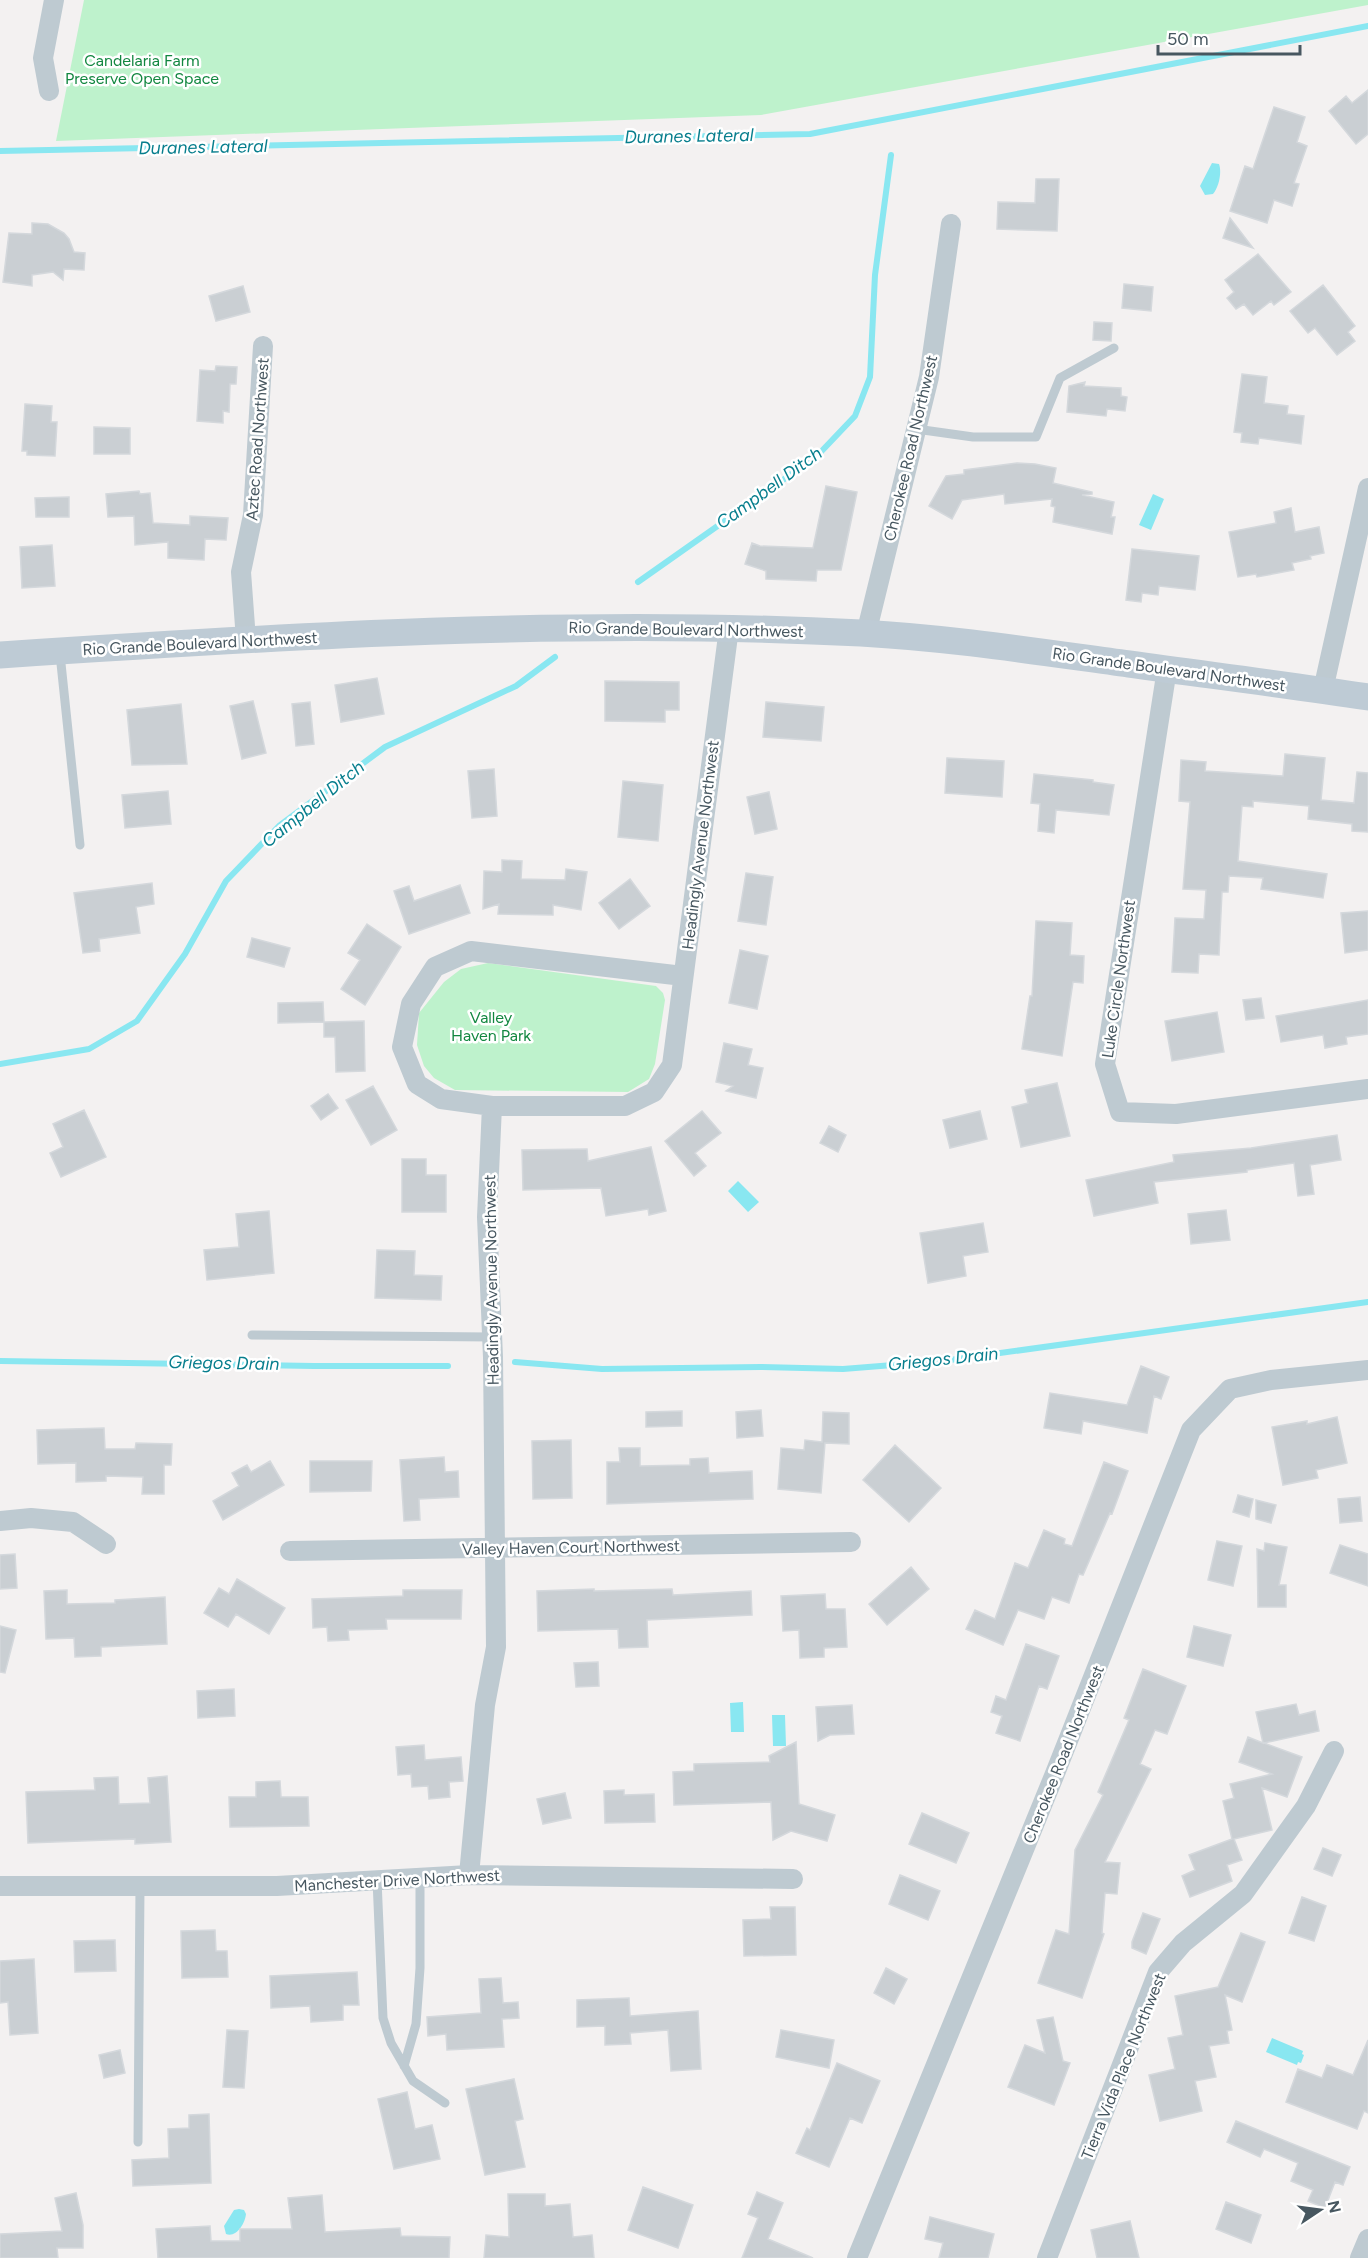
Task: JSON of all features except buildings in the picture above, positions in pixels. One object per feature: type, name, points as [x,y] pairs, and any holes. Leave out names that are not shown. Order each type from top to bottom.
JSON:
[{"type":"main road","name":"Rio Grande Boulevard Northwest","points":[[0,656],[422,630],[618,626],[729,628],[866,634],[1027,650],[1368,696]]},
{"type":"street","points":[[50,91],[43,58],[54,0]]},
{"type":"street","name":"Cherokee Road Northwest","points":[[866,634],[930,376],[951,224]]},
{"type":"street","name":"Aztec Road Northwest","points":[[246,640],[241,572],[253,515],[263,346]]},
{"type":"street","points":[[1323,690],[1368,488]]},
{"type":"street","name":"Headingly Avenue Northwest","points":[[469,1875],[485,1705],[496,1647],[492,1337],[487,1217],[492,1106],[625,1106],[654,1092],[672,1065],[729,628]]},
{"type":"street","name":"Luke Circle Northwest","points":[[1167,669],[1105,1064],[1120,1112],[1176,1114],[1368,1089]]},
{"type":"street","points":[[492,1106],[441,1099],[417,1084],[402,1047],[411,1004],[435,967],[471,951],[683,976]]},
{"type":"street","name":"Cherokee Road Northwest","points":[[857,2258],[1067,1743],[1191,1430],[1230,1389],[1270,1380],[1368,1370]]},
{"type":"street","points":[[0,1521],[31,1518],[73,1522],[106,1544]]},
{"type":"street","name":"Valley Haven Court Northwest","points":[[290,1551],[851,1542]]},
{"type":"street","name":"Tierra Vida Place Northwest","points":[[1047,2258],[1158,1972],[1183,1943],[1243,1894],[1305,1806],[1334,1750]]},
{"type":"street","name":"Manchester Drive Northwest","points":[[0,1886],[277,1886],[469,1875],[794,1879]]},
{"type":"street","points":[[1360,2258],[1368,2239]]},
{"type":"lane","points":[[916,429],[973,437],[1036,437],[1060,378],[1114,348]]},
{"type":"lane","points":[[60,651],[80,845]]},
{"type":"lane","points":[[252,1335],[492,1337]]},
{"type":"lane","points":[[404,2066],[416,2024],[420,1878]]},
{"type":"lane","points":[[377,1880],[383,2018],[392,2043],[413,2081],[445,2103]]},
{"type":"lane","points":[[138,2142],[140,1886]]},
{"type":"green space","name":"Candelaria Farm Preserve Open Space","points":[[84,0],[1368,0],[1368,5],[761,115],[56,141]]},
{"type":"green space","name":"Valley Haven Park","points":[[488,963],[656,986],[663,993],[665,1000],[655,1064],[649,1079],[628,1092],[455,1090],[434,1078],[424,1066],[417,1045],[419,1013],[444,982],[461,969]]},
{"type":"water","points":[[1212,163],[1219,164],[1219,179],[1213,194],[1205,195],[1200,186]]},
{"type":"water","points":[[1153,494],[1164,499],[1151,530],[1139,525]]},
{"type":"water","points":[[738,1181],[759,1202],[748,1212],[728,1191]]},
{"type":"water","points":[[743,1702],[744,1732],[731,1732],[730,1703]]},
{"type":"water","points":[[772,1715],[785,1715],[786,1746],[773,1746]]},
{"type":"water","points":[[1272,2038],[1303,2051],[1301,2063],[1298,2062],[1297,2065],[1266,2052]]},
{"type":"water","points":[[234,2210],[244,2210],[246,2214],[242,2226],[233,2234],[226,2234],[224,2226]]},
{"type":"waterway","name":"Duranes Lateral","points":[[0,151],[810,134],[1368,26]]},
{"type":"waterway","name":"Campbell Ditch","points":[[638,582],[817,456],[855,416],[870,377],[875,275],[891,155]]},
{"type":"waterway","name":"Campbell Ditch","points":[[0,1064],[89,1049],[137,1021],[185,954],[226,881],[279,826],[385,747],[516,686],[555,657]]},
{"type":"waterway","name":"Griegos Drain","points":[[515,1362],[602,1369],[761,1367],[843,1369],[943,1361],[1368,1302]]},
{"type":"waterway","name":"Griegos Drain","points":[[0,1361],[448,1366]]}]
